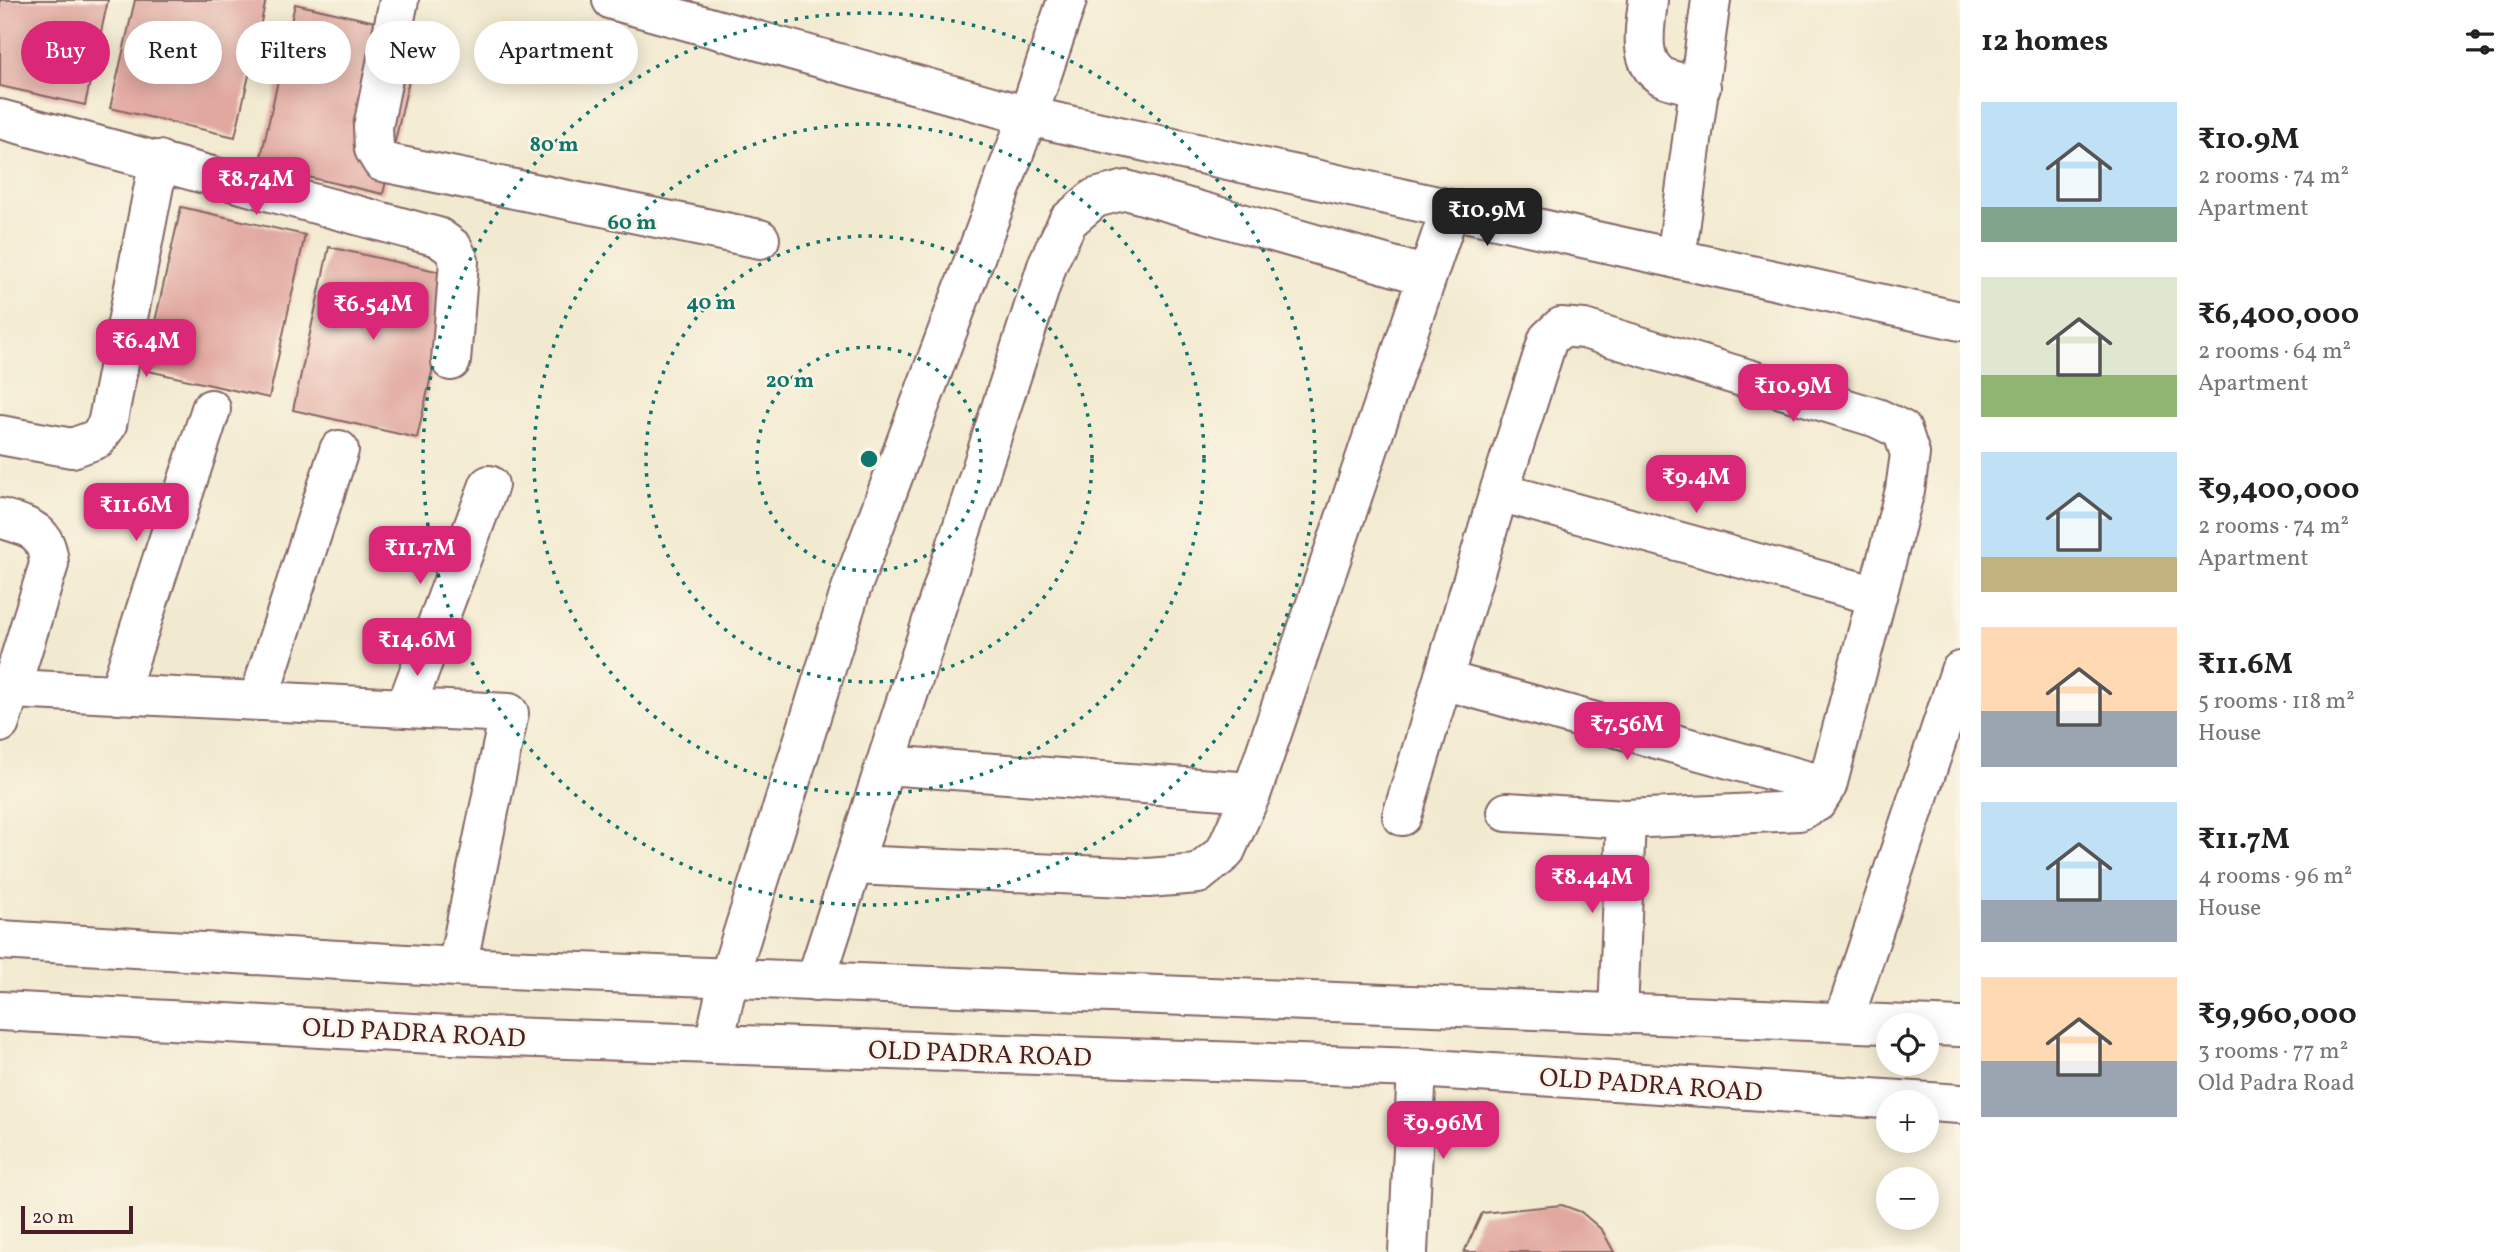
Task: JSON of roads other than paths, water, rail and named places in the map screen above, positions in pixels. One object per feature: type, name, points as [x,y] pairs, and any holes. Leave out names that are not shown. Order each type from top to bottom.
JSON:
[{"type":"street","points":[[399,0],[373,127],[374,149],[382,162],[760,239]]},
{"type":"street","points":[[612,0],[1028,116],[1960,321]]},
{"type":"street","points":[[714,1043],[729,976],[851,589],[1028,116],[1067,0]]},
{"type":"street","points":[[1648,0],[1645,58],[1662,76],[1701,87]]},
{"type":"street","points":[[1676,259],[1712,0]]},
{"type":"street","points":[[0,118],[438,236],[453,248],[459,261],[451,362]]},
{"type":"street","points":[[0,435],[72,448],[97,439],[107,425],[159,160]]},
{"type":"street","points":[[815,982],[1048,263],[1068,221],[1095,198],[1126,190],[1427,276]]},
{"type":"street","points":[[853,865],[1148,878],[1198,874],[1225,852],[1252,792],[1450,209]]},
{"type":"street","points":[[1402,816],[1548,339],[1561,327],[1584,329],[1877,418],[1902,430],[1910,454],[1905,489],[1827,786],[1817,802],[1799,811],[1626,820],[1507,812]]},
{"type":"street","points":[[118,695],[211,409]]},
{"type":"street","points":[[258,701],[339,450]]},
{"type":"street","points":[[406,708],[489,485]]},
{"type":"street","points":[[1499,492],[1877,596]]},
{"type":"street","points":[[0,518],[27,526],[43,539],[50,564],[4,699],[118,695],[509,713],[457,967]]},
{"type":"street","points":[[1843,1022],[1960,671]]},
{"type":"street","points":[[1443,680],[1827,786]]},
{"type":"street","points":[[886,765],[1252,792]]},
{"type":"street","points":[[1618,1013],[1626,820]]},
{"type":"street","points":[[0,940],[457,967],[1960,1027]]},
{"type":"street","name":"OLD PADRA ROAD","points":[[0,1011],[451,1035],[1418,1068],[1960,1104]]},
{"type":"street","points":[[1408,1252],[1418,1068]]}]
